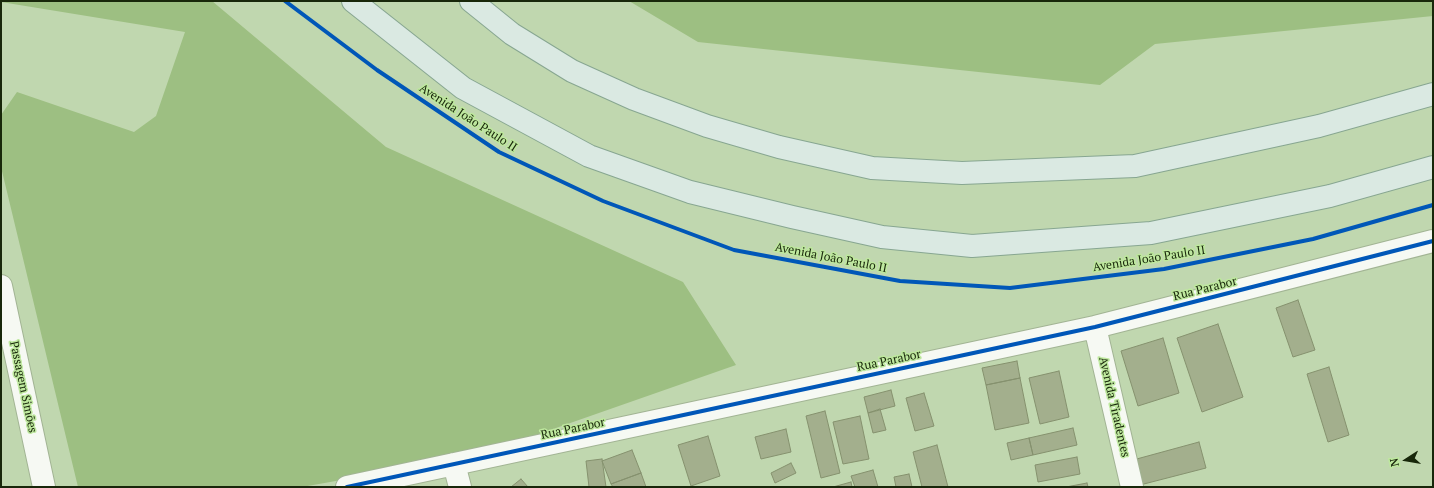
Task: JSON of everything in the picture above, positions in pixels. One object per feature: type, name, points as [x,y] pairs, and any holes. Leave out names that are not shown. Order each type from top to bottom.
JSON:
[{"type":"main road","name":"Avenida João Paulo II","points":[[353,1],[463,88],[589,156],[690,192],[792,218],[882,237],[972,246],[1151,233],[1330,196],[1433,167]]},
{"type":"main road","points":[[471,1],[512,34],[572,71],[634,99],[707,126],[779,147],[872,168],[962,173],[1135,166],[1319,126],[1433,94]]},
{"type":"street","name":"Rua Parabor","points":[[347,487],[1095,328],[1433,241]]},
{"type":"street","name":"Passagem Simões","points":[[1,286],[44,487]]},
{"type":"street","name":"Avenida Tiradentes","points":[[1095,328],[1132,487]]},
{"type":"street","points":[[454,464],[460,487]]},
{"type":"green space","points":[[1,1],[212,1],[386,147],[683,282],[736,365],[476,456],[302,487],[78,487],[1,167],[1,115],[17,92],[134,132],[156,116],[185,32]]},
{"type":"green space","points":[[629,1],[1433,1],[1433,16],[1155,44],[1100,85],[698,42]]},
{"type":"building","points":[[1298,300],[1315,350],[1293,357],[1276,308]]},
{"type":"building","points":[[1218,324],[1243,397],[1202,412],[1177,338]]},
{"type":"building","points":[[1163,338],[1179,393],[1138,406],[1121,351]]},
{"type":"building","points":[[1017,361],[1020,378],[986,385],[982,368]]},
{"type":"building","points":[[1329,367],[1349,435],[1328,442],[1307,374]]},
{"type":"building","points":[[1059,371],[1069,417],[1040,424],[1029,378]]},
{"type":"building","points":[[1020,378],[1029,423],[995,430],[986,385]]},
{"type":"building","points":[[891,390],[895,406],[868,413],[864,397]]},
{"type":"building","points":[[924,393],[934,426],[915,431],[906,398]]},
{"type":"building","points":[[880,409],[886,430],[873,433],[868,413]]},
{"type":"building","points":[[825,411],[840,473],[821,478],[806,416]]},
{"type":"building","points":[[860,416],[869,459],[843,464],[833,422]]},
{"type":"building","points":[[1073,428],[1077,445],[1033,455],[1029,438]]},
{"type":"building","points":[[786,429],[791,452],[761,459],[755,437]]},
{"type":"building","points":[[708,436],[720,476],[691,486],[678,445]]},
{"type":"building","points":[[1029,438],[1033,455],[1011,460],[1007,443]]},
{"type":"building","points":[[1199,442],[1206,468],[1140,485],[1133,460]]},
{"type":"building","points":[[937,445],[948,487],[922,487],[913,452]]},
{"type":"building","points":[[632,450],[641,473],[611,484],[602,461]]},
{"type":"building","points":[[1077,457],[1080,474],[1038,482],[1035,465]]},
{"type":"building","points":[[602,459],[606,487],[589,487],[586,461]]},
{"type":"building","points":[[791,463],[796,473],[775,483],[771,473]]},
{"type":"building","points":[[873,470],[878,487],[855,487],[851,476]]},
{"type":"building","points":[[641,473],[646,487],[613,487],[611,484]]},
{"type":"building","points":[[909,474],[912,487],[896,487],[894,477]]},
{"type":"building","points":[[521,479],[528,487],[511,487]]},
{"type":"building","points":[[851,482],[852,487],[833,487]]},
{"type":"building","points":[[1087,483],[1088,487],[1066,487]]},
{"type":"cycle path","points":[[285,1],[377,70],[499,152],[603,201],[734,250],[900,281],[1010,288],[1164,269],[1313,239],[1433,205]]},
{"type":"cycle path","points":[[347,487],[1095,327],[1433,241]]}]
